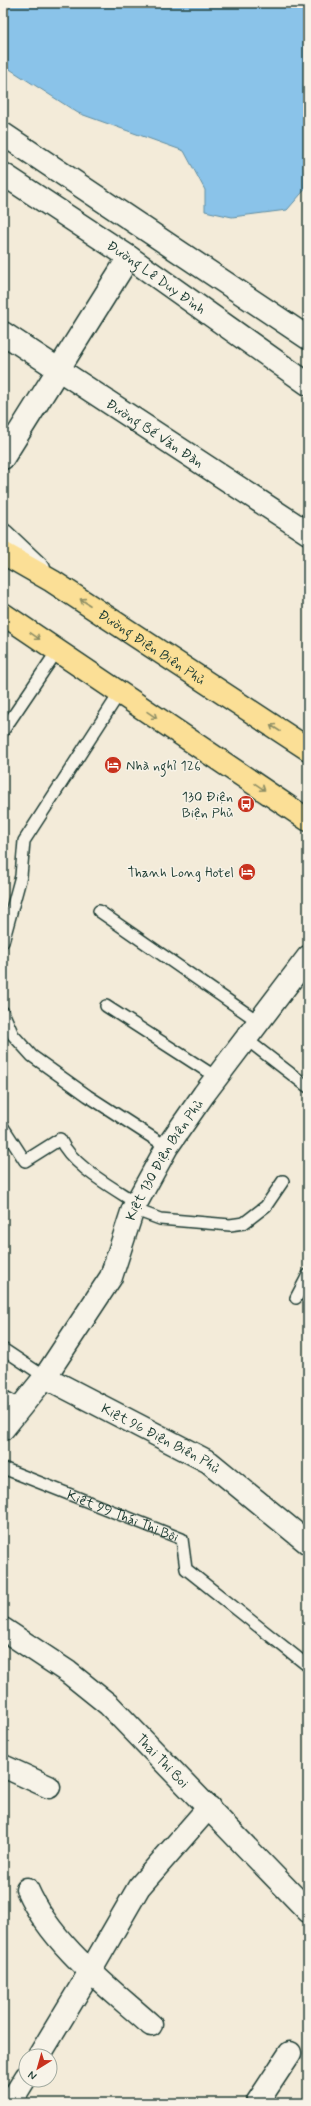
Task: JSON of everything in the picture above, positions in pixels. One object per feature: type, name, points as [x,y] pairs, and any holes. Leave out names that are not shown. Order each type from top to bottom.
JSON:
[{"type":"main road","points":[[3,553],[52,581]]},
{"type":"main road","name":"Đường Điện Biên Phủ","points":[[52,581],[308,749]]},
{"type":"main road","points":[[3,614],[119,694],[308,820]]},
{"type":"street","points":[[3,134],[308,338]]},
{"type":"street","name":"Đường Lê Duy Đình","points":[[3,174],[129,257],[308,384]]},
{"type":"street","points":[[3,458],[58,368],[129,257]]},
{"type":"street","name":"Đường Bế Văn Đàn","points":[[3,333],[308,533]]},
{"type":"street","name":"Đường Điện Biên Phủ","points":[[3,535],[52,581]]},
{"type":"street","name":"Kiệt 130 Điện Biên Phủ","points":[[45,1377],[111,1277],[134,1206],[167,1147],[216,1077],[308,957]]},
{"type":"street","points":[[3,1429],[45,1377]]},
{"type":"street","name":"Kiệt 96 Điện Biên Phủ","points":[[45,1377],[209,1462],[308,1543]]},
{"type":"street","name":"Thai Thi Boi","points":[[3,1629],[68,1672],[109,1705],[308,1911]]},
{"type":"street","points":[[3,1766],[49,1787]]},
{"type":"street","points":[[44,2048],[139,1888],[209,1807]]},
{"type":"street","points":[[27,1889],[33,1903],[48,1926],[91,1970],[151,2025]]},
{"type":"street","points":[[257,2103],[290,2053]]},
{"type":"street","points":[[10,2103],[19,2088]]},
{"type":"lane","points":[[3,731],[57,651]]},
{"type":"lane","points":[[3,942],[21,876],[24,841],[119,694]]},
{"type":"lane","points":[[99,911],[252,1030],[308,1087]]},
{"type":"lane","points":[[106,1006],[216,1077]]},
{"type":"lane","points":[[3,1012],[13,1035],[32,1056],[88,1096],[167,1147]]},
{"type":"lane","points":[[3,1127],[25,1161],[60,1139],[64,1148],[92,1173],[134,1206],[160,1218],[230,1225],[244,1224],[266,1206],[283,1181]]},
{"type":"lane","points":[[296,1298],[308,1275]]},
{"type":"lane","name":"Kiệt 96 Điện Biên Phủ","points":[[3,1349],[45,1377]]},
{"type":"lane","points":[[3,1396],[22,1406]]},
{"type":"lane","name":"Kiệt 99 Thái Thị Bôi","points":[[3,1468],[182,1539],[186,1569],[308,1666]]},
{"type":"water","points":[[3,3],[308,3],[308,186],[287,210],[232,217],[205,211],[205,190],[184,151],[78,113],[8,68],[3,61]]},
{"type":"place","name":"Nhà nghỉ 126","points":[[113,765]]},
{"type":"place","name":"130 Điện Biện Phủ","points":[[246,804]]},
{"type":"place","name":"Thanh Long Hotel","points":[[247,872]]}]
